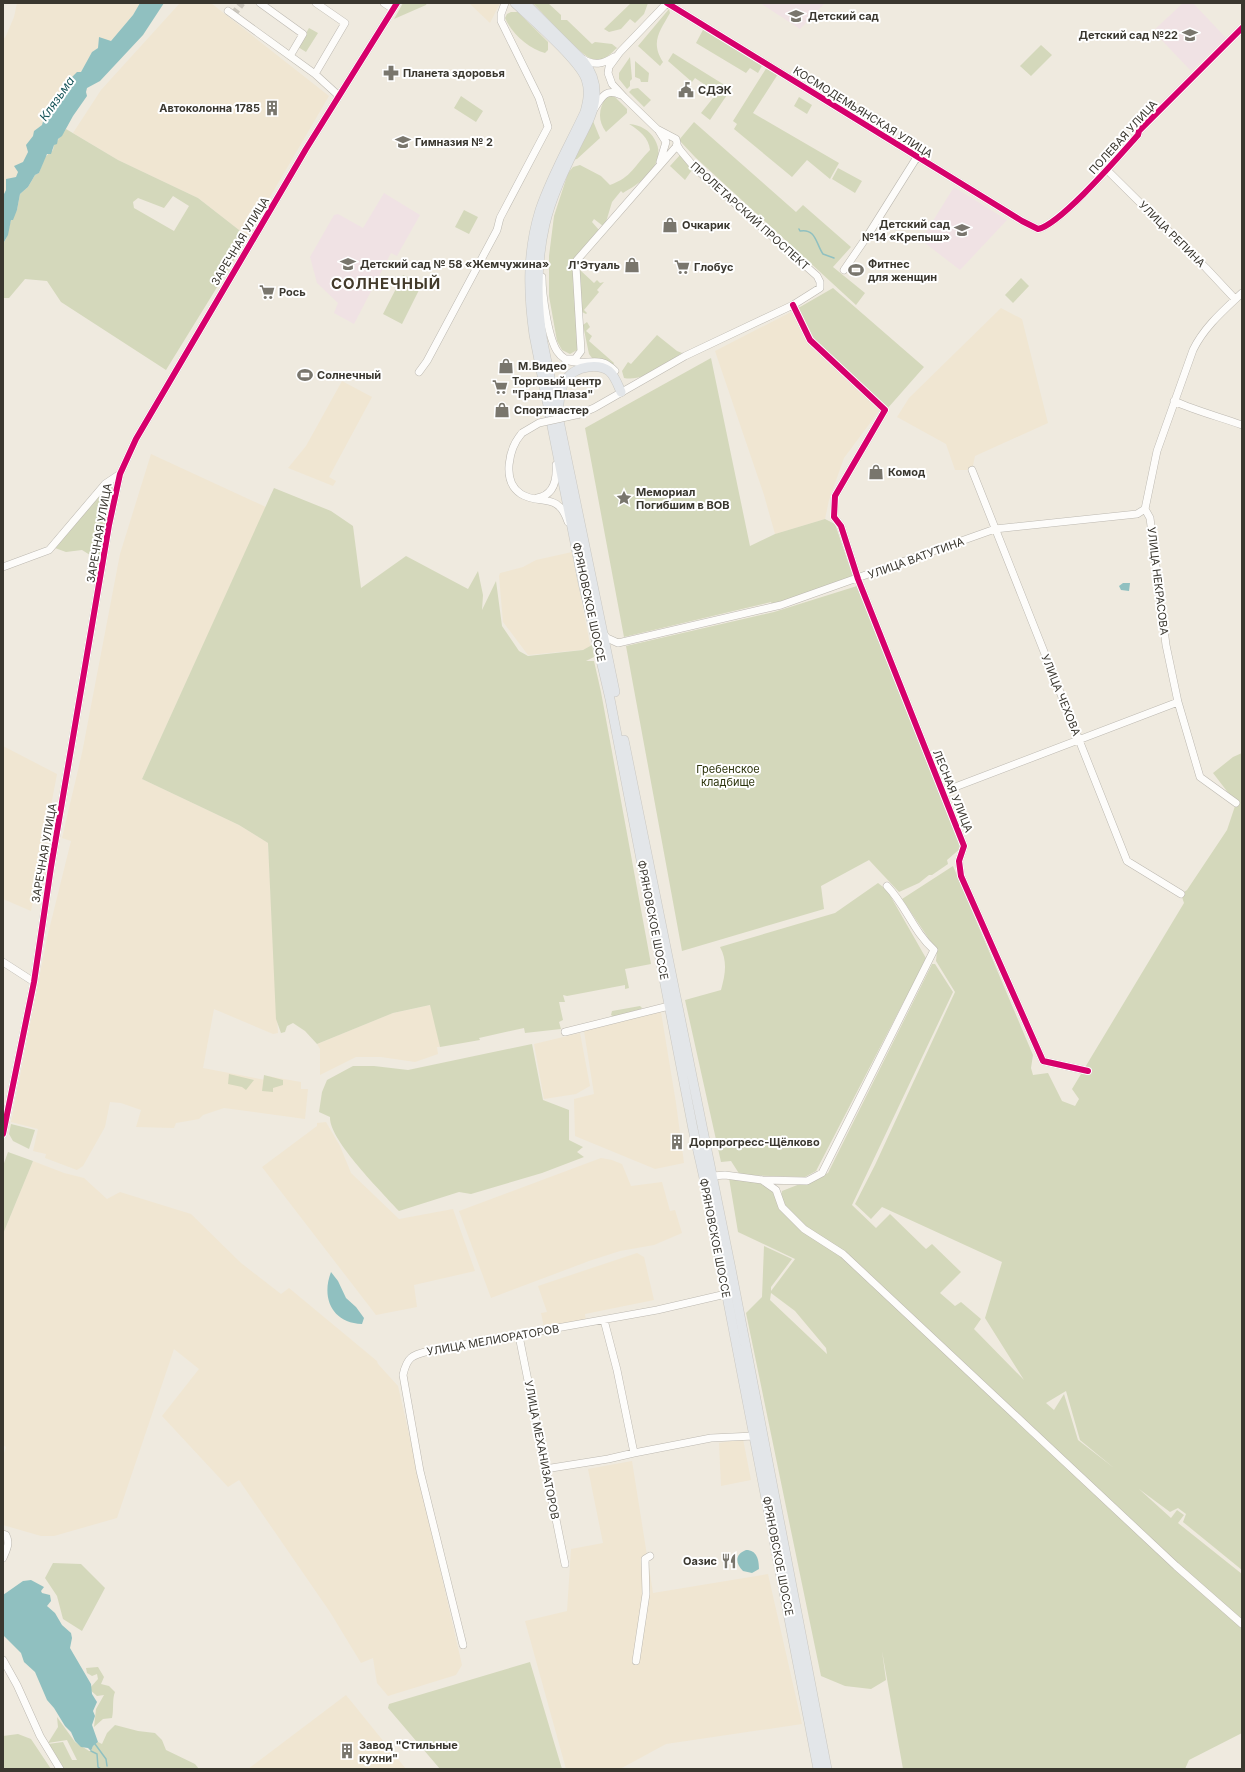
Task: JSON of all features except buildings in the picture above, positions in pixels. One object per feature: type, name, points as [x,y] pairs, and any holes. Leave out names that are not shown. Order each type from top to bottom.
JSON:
[{"type":"main road","points":[[520,4],[579,56]]},
{"type":"main road","name":"ФРЯНОВСКОЕ ШОССЕ","points":[[520,4],[577,64],[586,79],[588,89],[588,100],[585,112],[540,210],[531,254],[529,301],[534,335],[607,654],[713,1176],[827,1769]]},
{"type":"main road","name":"ФРЯНОВСКОЕ ШОССЕ","points":[[579,56],[590,70],[594,82],[595,98],[592,113],[554,193],[549,210],[542,243],[538,286],[539,314],[575,543],[610,699],[818,1769]]},
{"type":"main road","points":[[556,426],[562,386],[566,379],[575,370],[592,367],[605,369],[614,377],[621,392]]},
{"type":"street","points":[[260,3],[302,34],[290,56]]},
{"type":"street","points":[[315,74],[345,22],[316,3]]},
{"type":"street","points":[[384,3],[395,6]]},
{"type":"street","points":[[418,372],[427,361],[497,230],[500,218],[548,127],[542,105],[501,21],[501,14],[505,3]]},
{"type":"street","points":[[579,56],[588,62],[599,64],[610,59],[620,52],[667,3]]},
{"type":"street","name":"КОСМОДЕМЬЯНСКАЯ УЛИЦА","points":[[667,3],[1033,227],[1038,229],[1051,224]]},
{"type":"street","points":[[501,21],[502,15],[507,8],[520,4]]},
{"type":"street","name":"ЗАРЕЧНАЯ УЛИЦА","points":[[3,1134],[34,982],[51,867],[109,525],[120,474],[130,450],[175,372],[339,96],[395,6]]},
{"type":"street","points":[[228,11],[315,74],[339,96]]},
{"type":"street","name":"ПОЛЕВАЯ УЛИЦА","points":[[1051,224],[1107,170],[1138,135],[1139,131],[1242,28]]},
{"type":"street","name":"ПРОЛЕТАРСКИЙ ПРОСПЕКТ","points":[[620,52],[609,67],[609,78],[612,84],[657,129],[666,135],[695,168],[811,271],[820,282],[820,288],[793,305]]},
{"type":"street","points":[[592,113],[607,93],[613,93],[624,97]]},
{"type":"street","points":[[657,129],[668,148],[676,146]]},
{"type":"street","points":[[656,169],[661,160],[666,143]]},
{"type":"street","points":[[593,361],[584,353],[576,264],[579,258],[676,146]]},
{"type":"street","points":[[844,270],[868,236],[917,157]]},
{"type":"street","name":"УЛИЦА РЕПИНА","points":[[1107,170],[1201,262],[1235,299]]},
{"type":"street","points":[[542,243],[542,280],[547,318],[554,346],[560,355],[565,359],[577,363],[593,361],[604,363],[614,370],[619,380],[621,392]]},
{"type":"street","points":[[1145,509],[1157,451],[1174,401],[1199,337],[1242,293]]},
{"type":"street","points":[[575,543],[567,517],[558,506],[548,500],[533,498],[521,494],[513,484],[509,468],[511,453],[514,445],[522,433],[539,422],[580,414],[594,408],[695,351],[793,305]]},
{"type":"street","name":"ЛЕСНАЯ УЛИЦА","points":[[793,305],[810,340],[885,410],[835,496],[834,518],[841,526],[858,579],[964,846],[959,861],[961,876],[1043,1061],[1088,1072]]},
{"type":"street","points":[[565,359],[570,360],[578,357],[581,351],[582,341]]},
{"type":"street","points":[[1174,401],[1242,425]]},
{"type":"street","points":[[533,498],[545,496],[550,492],[556,480],[556,426]]},
{"type":"street","name":"УЛИЦА ЧЕХОВА","points":[[972,470],[1127,861],[1181,894]]},
{"type":"street","name":"ЗАРЕЧНАЯ УЛИЦА","points":[[3,567],[49,550],[105,484],[120,474]]},
{"type":"street","name":"УЛИЦА ВАТУТИНА","points":[[618,643],[781,605],[858,579],[995,529],[1137,514],[1145,509]]},
{"type":"street","name":"УЛИЦА НЕКРАСОВА","points":[[1145,509],[1150,518],[1166,645],[1178,702],[1200,777],[1236,803]]},
{"type":"street","points":[[602,631],[607,638],[618,643],[607,654]]},
{"type":"street","points":[[942,792],[1178,702]]},
{"type":"street","points":[[713,1176],[725,1175],[762,1180],[806,1181],[822,1173],[934,950],[924,941],[915,929],[900,899],[888,886]]},
{"type":"street","points":[[3,962],[34,982]]},
{"type":"street","points":[[565,1032],[669,1006]]},
{"type":"street","points":[[762,1180],[776,1190],[782,1207],[804,1229],[843,1254],[1176,1566],[1242,1624]]},
{"type":"street","name":"УЛИЦА МЕЛИОРАТОРОВ","points":[[463,1645],[420,1471],[403,1375],[405,1364],[416,1354],[604,1320],[726,1294]]},
{"type":"street","points":[[604,1320],[617,1370],[634,1453]]},
{"type":"street","name":"УЛИЦА МЕХАНИЗАТОРОВ","points":[[519,1336],[565,1564]]},
{"type":"street","points":[[545,1469],[608,1460],[634,1453],[711,1438],[754,1436]]},
{"type":"street","points":[[3,1534],[6,1534],[8,1540],[7,1549],[3,1558]]},
{"type":"street","points":[[636,1661],[646,1594],[645,1559],[650,1556]]},
{"type":"street","points":[[3,1660],[17,1685],[40,1736],[60,1769]]},
{"type":"shaded area","points":[[17,3],[140,3],[133,15],[110,42],[99,37],[98,48],[92,52],[81,72],[57,104],[40,114],[44,118],[42,125],[29,141],[27,155],[16,177],[6,179],[6,190],[3,196],[3,37],[5,38],[14,17]]},
{"type":"shaded area","points":[[180,3],[211,3],[329,96],[248,237],[198,198],[118,160],[73,133],[101,90]]},
{"type":"shaded area","points":[[469,3],[500,3],[490,23]]},
{"type":"shaded area","name":"Детский сад","points":[[760,3],[825,3],[800,29]]},
{"type":"shaded area","name":"Детский сад №22","points":[[1183,3],[1193,3],[1226,38],[1191,71],[1153,31]]},
{"type":"shaded area","name":"Детский сад №14 «Крепыш»","points":[[954,187],[1007,220],[960,270],[921,240]]},
{"type":"shaded area","name":"Детский сад № 58 «Жемчужина»","points":[[384,193],[420,215],[397,256],[391,253],[354,324],[334,313],[338,303],[317,283],[310,257],[334,215],[338,214],[363,228]]},
{"type":"shaded area","points":[[1001,308],[1022,319],[1048,423],[975,456],[972,470],[955,470],[946,444],[897,417],[909,398]]},
{"type":"shaded area","points":[[793,311],[882,407],[844,458],[829,500],[825,519],[775,534],[764,495],[715,351]]},
{"type":"shaded area","points":[[342,381],[372,397],[329,477],[336,481],[333,486],[288,468],[306,446]]},
{"type":"shaded area","points":[[151,454],[266,507],[142,779],[239,825],[268,843],[278,1033],[273,1034],[214,1009],[203,1068],[265,1080],[267,1076],[301,1082],[301,1089],[308,1089],[305,1119],[224,1108],[203,1115],[199,1119],[176,1123],[174,1128],[136,1127],[141,1110],[121,1103],[110,1102],[105,1127],[83,1166],[77,1170],[45,1158],[46,1154],[33,1151],[38,1129],[11,1122],[47,938],[71,841],[62,838],[82,753],[120,554]]},
{"type":"shaded area","points":[[572,552],[591,649],[528,655],[503,622],[500,573],[523,567],[536,560]]},
{"type":"shaded area","points":[[3,746],[57,774],[31,911],[3,899]]},
{"type":"shaded area","points":[[431,1005],[440,1047],[437,1047],[438,1054],[415,1062],[381,1057],[356,1057],[320,1075],[320,1049],[317,1044],[393,1013]]},
{"type":"shaded area","points":[[661,1012],[684,1163],[655,1169],[575,1136],[574,1099],[594,1094],[584,1031]]},
{"type":"shaded area","points":[[580,1033],[590,1086],[576,1094],[544,1099],[534,1044]]},
{"type":"shaded area","points":[[326,1122],[340,1146],[351,1173],[399,1219],[453,1209],[475,1271],[414,1285],[417,1307],[376,1315],[262,1167],[317,1126],[317,1123]]},
{"type":"shaded area","points":[[601,1158],[622,1164],[631,1186],[662,1182],[670,1211],[675,1210],[682,1233],[654,1245],[620,1251],[589,1261],[491,1298],[459,1211]]},
{"type":"shaded area","points":[[33,1161],[64,1173],[84,1178],[107,1199],[120,1192],[191,1214],[241,1263],[281,1294],[289,1288],[377,1361],[398,1386],[462,1665],[456,1675],[388,1696],[377,1683],[373,1658],[361,1663],[330,1612],[239,1480],[228,1487],[162,1416],[199,1369],[174,1349],[117,1518],[54,1536],[41,1536],[3,1525],[3,1456],[6,1447],[3,1445],[3,1234]]},
{"type":"shaded area","points":[[637,1253],[644,1257],[654,1300],[585,1314],[586,1322],[544,1327],[541,1313],[547,1312],[538,1286]]},
{"type":"shaded area","points":[[743,1439],[751,1480],[721,1486],[719,1443]]},
{"type":"shaded area","points":[[632,1461],[653,1593],[768,1574],[802,1724],[666,1744],[620,1769],[566,1769],[525,1621],[567,1611],[571,1549],[603,1543],[588,1469]]},
{"type":"shaded area","points":[[346,1695],[406,1769],[248,1769]]},
{"type":"green space","points":[[403,3],[427,3],[426,5],[394,19]]},
{"type":"green space","points":[[533,3],[548,3],[561,15],[561,20],[567,20],[592,44],[595,42],[612,44],[617,48],[602,59],[596,60],[590,58],[573,45]]},
{"type":"green space","points":[[631,3],[648,3],[644,14],[635,23],[630,19],[621,29],[609,32],[604,29]]},
{"type":"green space","points":[[669,9],[670,13],[660,31],[657,42],[659,55],[663,62],[660,66],[638,46]]},
{"type":"green space","points":[[511,12],[518,12],[548,42],[548,50],[545,53],[533,48],[516,35],[505,18],[507,14]]},
{"type":"green space","points":[[309,28],[318,33],[306,52],[298,47]]},
{"type":"green space","points":[[704,28],[763,64],[758,73],[750,68],[746,73],[696,43]]},
{"type":"green space","points":[[1041,45],[1052,55],[1031,76],[1020,66]]},
{"type":"green space","points":[[673,53],[731,89],[710,120],[701,113],[717,93],[695,78],[692,82],[668,61]]},
{"type":"green space","points":[[630,57],[632,79],[630,81],[630,86],[627,89],[619,79],[619,73]]},
{"type":"green space","points":[[635,61],[649,73],[648,82],[641,82],[640,79],[635,77]]},
{"type":"green space","points":[[767,67],[778,74],[753,113],[839,163],[830,179],[807,160],[792,177],[734,129],[737,124],[733,121]]},
{"type":"green space","points":[[638,88],[651,100],[644,107],[629,92],[632,89]]},
{"type":"green space","points":[[610,95],[615,97],[627,109],[627,113],[606,132],[601,123],[600,114],[606,97]]},
{"type":"green space","points":[[461,96],[483,111],[476,122],[454,108]]},
{"type":"green space","points":[[799,97],[812,105],[807,114],[794,106]]},
{"type":"green space","points":[[593,121],[600,138],[577,159],[573,160]]},
{"type":"green space","points":[[694,122],[796,212],[803,205],[851,247],[833,267],[865,293],[856,305],[695,157],[679,140]]},
{"type":"green space","points":[[629,124],[641,127],[653,136],[658,148],[658,157],[651,171],[644,178],[623,193],[621,191],[612,202],[606,222],[603,226],[594,219],[592,222],[599,230],[576,257],[578,345],[577,350],[570,354],[562,350],[557,341],[549,296],[549,256],[554,216],[568,173],[573,167],[580,165],[601,176],[610,185],[628,175],[650,150],[646,138]]},
{"type":"green space","points":[[66,129],[118,160],[198,198],[248,237],[166,370],[61,302],[47,281],[25,279],[9,298],[3,298],[4,242],[11,220],[17,210],[20,194],[28,187],[35,175],[39,173],[45,157],[53,150],[54,145]],"holes":[[[173,196],[189,206],[174,231],[134,208],[133,202],[138,198],[164,208]]]},
{"type":"green space","points":[[680,155],[692,170],[685,180],[670,166]]},
{"type":"green space","points":[[838,168],[862,181],[855,193],[832,179]]},
{"type":"green space","points":[[464,210],[478,217],[469,234],[455,227]]},
{"type":"green space","points":[[579,265],[583,267],[580,270],[594,283],[597,280],[600,283],[604,282],[597,290],[599,292],[584,310],[587,313],[586,314],[582,312]]},
{"type":"green space","points":[[403,275],[422,284],[402,324],[383,314]]},
{"type":"green space","points":[[1021,278],[1029,286],[1013,303],[1005,295]]},
{"type":"green space","points":[[833,288],[924,367],[887,409],[807,339],[793,311]]},
{"type":"green space","points":[[587,322],[590,327],[586,331],[592,336],[589,341],[614,363],[613,365],[592,358],[589,354],[583,325]]},
{"type":"green space","points":[[657,335],[677,351],[682,353],[654,371],[640,377],[624,378],[622,371],[628,362],[631,364]]},
{"type":"green space","points":[[711,358],[750,546],[775,534],[825,519],[835,524],[853,576],[772,605],[771,602],[624,637],[585,428]]},
{"type":"green space","points":[[110,483],[113,484],[98,566],[95,555],[90,555],[82,550],[66,552],[55,548]]},
{"type":"green space","points":[[274,488],[331,511],[353,526],[361,588],[406,556],[468,589],[478,571],[483,595],[482,610],[496,581],[502,626],[519,651],[528,656],[583,650],[592,645],[594,657],[586,661],[594,661],[601,692],[651,964],[625,969],[629,988],[625,989],[625,985],[567,996],[563,995],[565,1002],[559,1002],[563,1020],[559,1022],[561,1029],[525,1033],[524,1028],[479,1038],[480,1040],[440,1047],[430,1005],[393,1013],[317,1044],[305,1031],[293,1023],[287,1026],[285,1032],[281,1033],[276,1019],[268,843],[239,825],[142,779]]},
{"type":"green space","name":"Гребенское кладбище","points":[[857,586],[933,777],[935,778],[938,791],[961,848],[947,860],[948,864],[932,875],[929,875],[919,883],[899,892],[869,860],[821,886],[824,909],[682,951],[626,646],[774,612]]},
{"type":"green space","points":[[1242,753],[1242,1570],[1183,1522],[1186,1514],[1178,1508],[1170,1512],[1139,1489],[1171,1518],[1177,1510],[1184,1515],[1178,1523],[1242,1574],[1242,1733],[1189,1760],[1185,1769],[903,1769],[882,1651],[886,1680],[871,1689],[845,1686],[821,1676],[746,1313],[762,1297],[764,1246],[792,1259],[771,1287],[771,1291],[795,1259],[738,1232],[729,1178],[762,1181],[781,1196],[782,1191],[828,1173],[932,964],[935,964],[953,992],[852,1205],[876,1228],[890,1214],[926,1249],[932,1244],[961,1272],[940,1293],[955,1306],[961,1302],[981,1319],[974,1329],[1024,1380],[985,1318],[1002,1262],[882,1207],[871,1219],[855,1204],[875,1165],[955,992],[936,961],[937,951],[902,899],[953,866],[1033,1055],[1031,1068],[1033,1075],[1048,1073],[1062,1101],[1075,1106],[1079,1099],[1072,1089],[1184,903],[1181,894],[1187,890],[1227,830],[1236,803],[1213,773],[1233,757]],"holes":[[[771,1293],[795,1311],[826,1348],[827,1354],[770,1300]],[[1066,1391],[1080,1440],[1114,1468],[1078,1440],[1064,1394],[1054,1410],[1046,1403]]]},
{"type":"green space","points":[[878,883],[887,890],[927,960],[912,992],[904,1001],[816,1171],[805,1177],[740,1175],[731,1161],[721,1162],[685,1000],[721,990],[725,974],[725,963],[720,947],[835,913]]},
{"type":"green space","points":[[640,1006],[642,1008],[641,1009],[614,1017],[611,1015],[612,1011]]},
{"type":"green space","points":[[532,1044],[543,1100],[569,1110],[569,1140],[583,1147],[577,1152],[584,1157],[542,1173],[471,1194],[459,1192],[399,1211],[369,1179],[347,1152],[332,1127],[330,1117],[319,1112],[322,1092],[327,1080],[353,1066],[374,1066],[408,1070]]},
{"type":"green space","points":[[229,1074],[254,1080],[246,1090],[242,1087],[228,1084]]},
{"type":"green space","points":[[264,1075],[283,1080],[283,1085],[273,1088],[273,1092],[262,1091]]},
{"type":"green space","points":[[11,1124],[35,1130],[29,1149],[13,1141],[9,1134]]},
{"type":"green space","points":[[8,1152],[33,1161],[3,1234],[3,1166]]},
{"type":"green space","points":[[53,1563],[81,1564],[105,1588],[82,1631],[63,1619],[57,1596],[45,1578]]},
{"type":"green space","points":[[530,1662],[562,1769],[440,1769],[388,1708],[389,1704]]},
{"type":"green space","points":[[98,1667],[104,1677],[101,1684],[109,1686],[115,1692],[112,1718],[103,1719],[94,1727],[96,1709],[104,1695],[97,1696],[89,1689],[98,1679],[97,1674],[92,1676],[87,1673],[86,1668]]},
{"type":"green space","points":[[57,1717],[75,1742],[89,1751],[91,1751],[93,1746],[98,1742],[102,1744],[107,1733],[115,1725],[138,1731],[155,1733],[162,1740],[166,1750],[195,1764],[199,1769],[62,1769],[48,1744],[63,1742],[72,1760],[77,1760],[67,1740],[48,1743],[58,1727]]},
{"type":"green space","points":[[18,1734],[31,1739],[51,1769],[3,1769],[3,1736]]},
{"type":"water","points":[[140,3],[164,3],[143,35],[100,81],[87,88],[87,96],[73,116],[62,136],[58,139],[57,144],[54,145],[51,154],[47,154],[39,173],[35,175],[28,187],[20,194],[17,210],[13,220],[11,220],[8,235],[3,246],[3,196],[6,190],[6,179],[16,177],[18,172],[14,166],[23,162],[28,152],[26,145],[33,136],[34,131],[42,125],[44,118],[39,114],[57,104],[72,77],[77,72],[81,72],[92,52],[98,48],[99,37],[111,41],[133,15]]},
{"type":"water","points":[[1123,583],[1130,583],[1129,591],[1121,590],[1119,586]]},
{"type":"water","points":[[331,1272],[338,1281],[346,1298],[356,1307],[364,1318],[362,1324],[352,1323],[336,1314],[329,1300],[327,1291]]},
{"type":"water","points":[[746,1550],[753,1552],[757,1556],[759,1562],[759,1569],[752,1573],[743,1571],[740,1568],[737,1559],[742,1552]]},
{"type":"water","points":[[31,1580],[44,1587],[41,1591],[42,1593],[50,1595],[51,1601],[47,1606],[55,1613],[62,1625],[71,1633],[72,1638],[70,1648],[91,1684],[92,1694],[97,1702],[93,1711],[95,1716],[92,1725],[98,1742],[93,1746],[91,1751],[88,1748],[81,1747],[75,1741],[71,1732],[47,1700],[35,1672],[24,1662],[21,1653],[3,1635],[3,1595],[23,1581]]},
{"type":"waterway","points":[[799,229],[800,231],[805,231],[812,234],[823,254],[834,258]]},
{"type":"waterway","points":[[95,1744],[106,1759],[107,1766]]},
{"type":"waterway","points":[[91,1751],[97,1754],[98,1767],[101,1769]]},
{"type":"tunnel","points":[[233,15],[242,3]]},
{"type":"cycle path","points":[[3,1134],[34,982],[51,867],[109,525],[120,474],[136,439],[306,149],[397,3]]},
{"type":"cycle path","points":[[667,3],[1022,221],[1038,229],[1061,215],[1090,188],[1138,135],[1139,131],[1242,28]]},
{"type":"cycle path","points":[[793,305],[810,340],[885,410],[835,496],[834,517],[841,526],[858,579],[964,846],[959,861],[961,876],[1043,1061],[1088,1071]]},
{"type":"place","name":"Детский сад","points":[[796,16]]},
{"type":"place","name":"Детский сад №22","points":[[1190,35]]},
{"type":"place","name":"Планета здоровья","points":[[391,73]]},
{"type":"place","name":"СДЭК","points":[[686,90]]},
{"type":"place","name":"Автоколонна 1785","points":[[272,108]]},
{"type":"place","name":"Гимназия № 2","points":[[403,142]]},
{"type":"place","name":"Очкарик","points":[[670,225]]},
{"type":"place","name":"Детский сад №14 «Крепыш»","points":[[962,230]]},
{"type":"place","name":"Детский сад № 58 «Жемчужина»","points":[[348,264]]},
{"type":"place","name":"Л'Этуаль","points":[[632,265]]},
{"type":"place","name":"Глобус","points":[[682,267]]},
{"type":"place","name":"Фитнес для женщин","points":[[856,270]]},
{"type":"place","name":"Рось","points":[[267,292]]},
{"type":"place","name":"М.Видео","points":[[506,366]]},
{"type":"place","name":"Солнечный","points":[[305,375]]},
{"type":"place","name":"Торговый центр \"Гранд Плаза\"","points":[[500,387]]},
{"type":"place","name":"Спортмастер","points":[[502,410]]},
{"type":"place","name":"Комод","points":[[876,472]]},
{"type":"place","name":"Мемориал Погибшим в ВОВ","points":[[624,498]]},
{"type":"place","name":"Дорпрогресс-Щёлково","points":[[677,1142]]},
{"type":"place","name":"Оазис","points":[[729,1561]]},
{"type":"place","name":"Завод \"Стильные кухни\"","points":[[347,1751]]},
{"type":"district","name":"СОЛНЕЧНЫЙ","points":[[386,284]]},
{"type":"water label","name":"Клязьма","points":[[57,99]]}]
